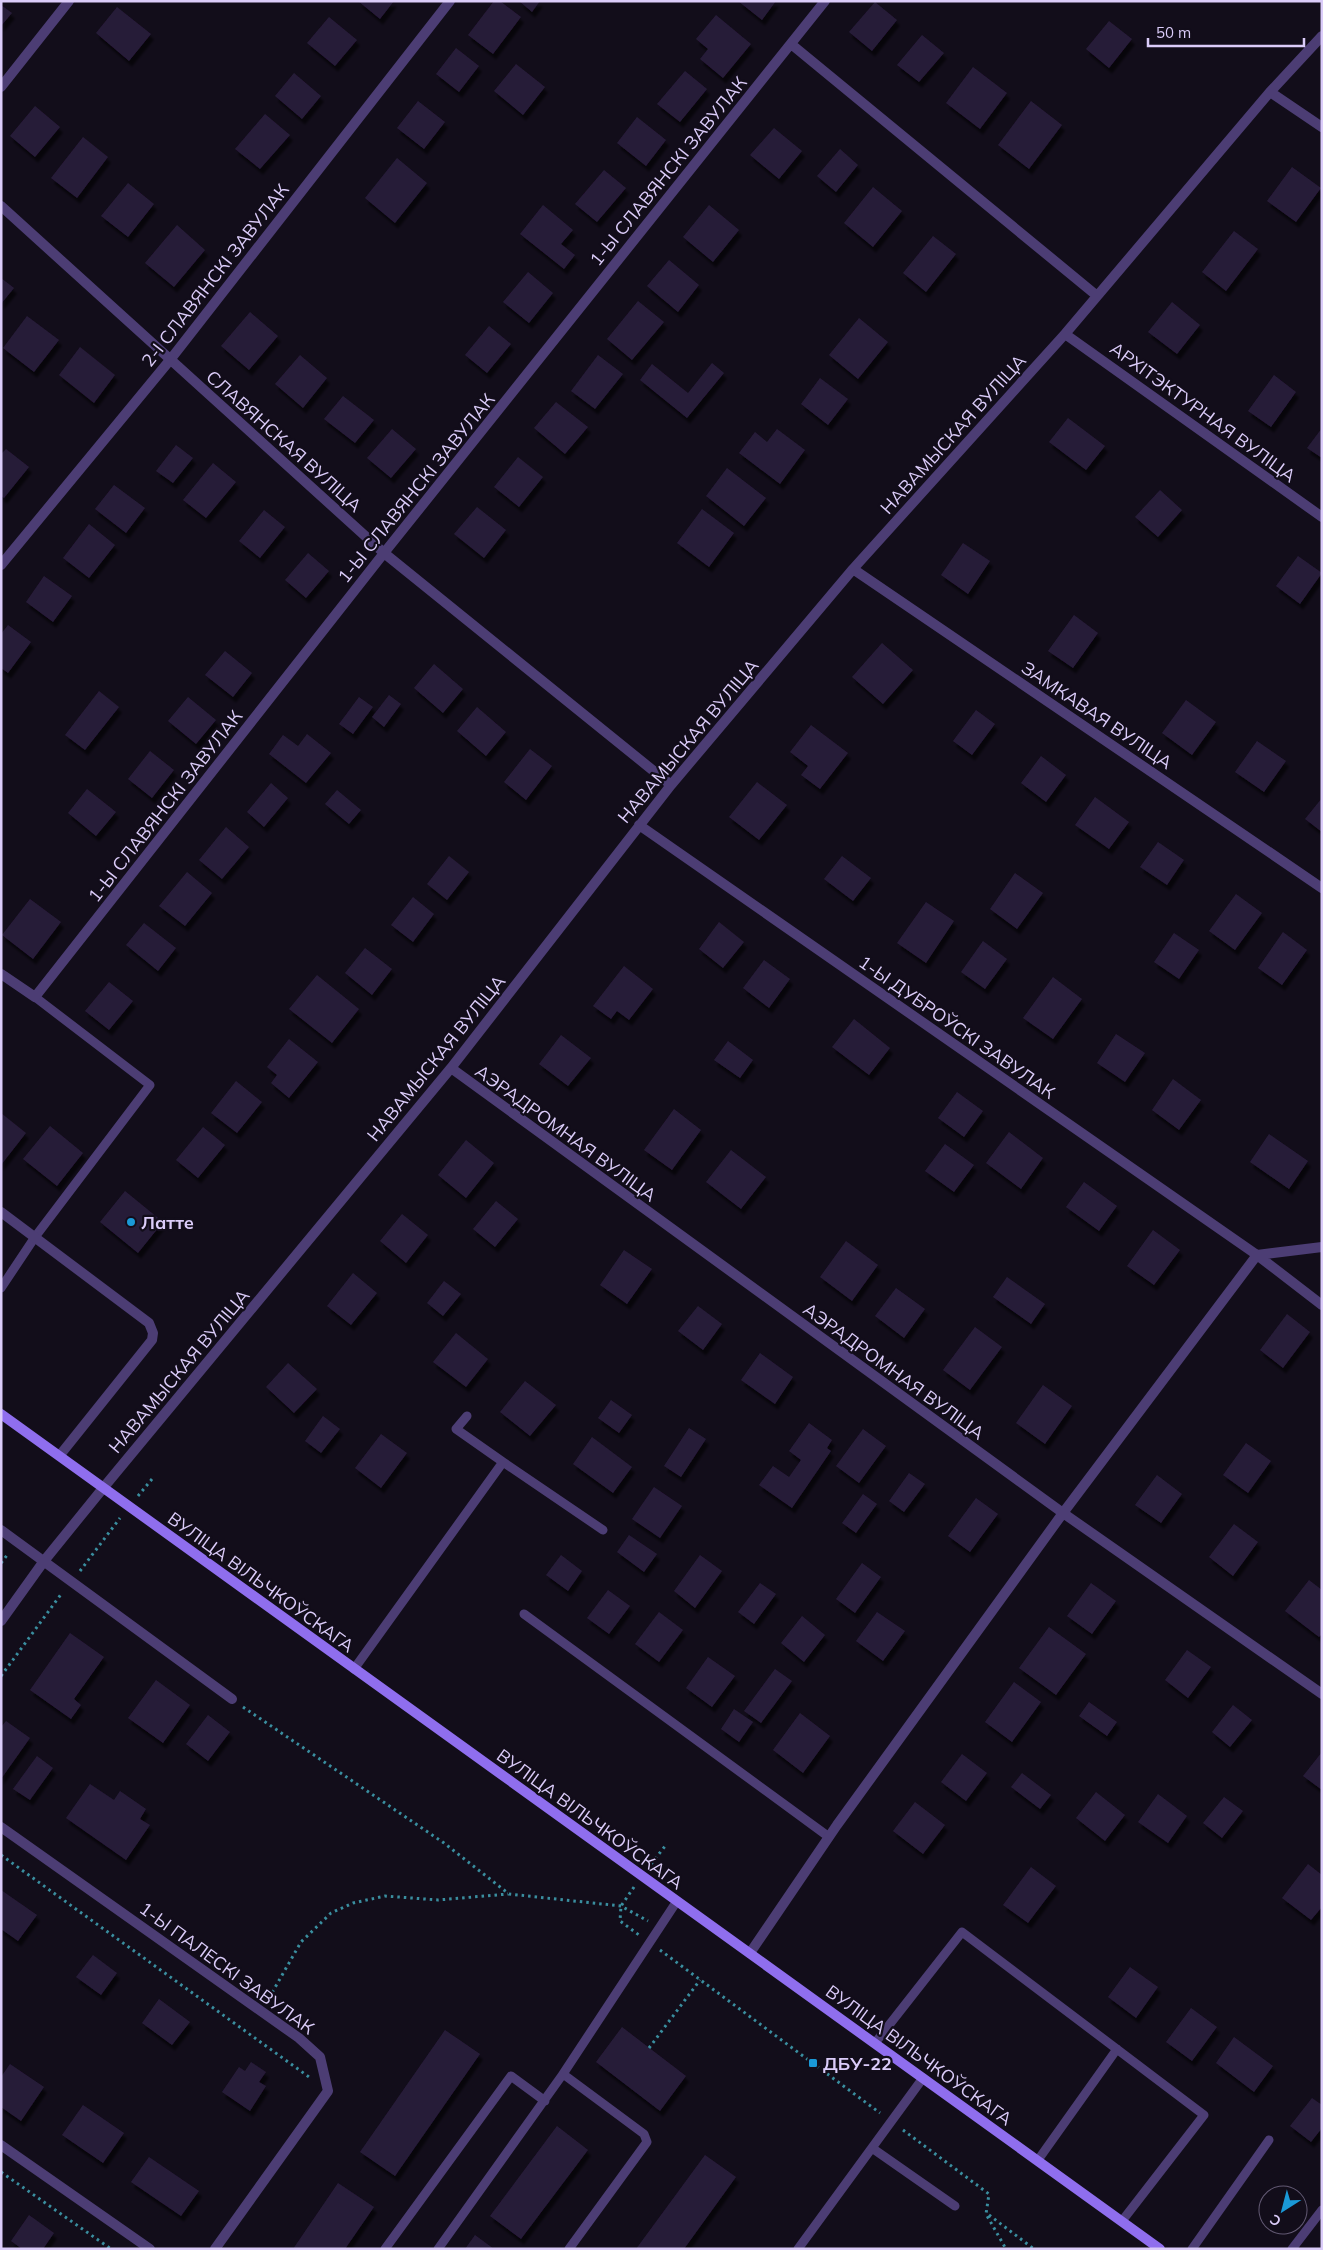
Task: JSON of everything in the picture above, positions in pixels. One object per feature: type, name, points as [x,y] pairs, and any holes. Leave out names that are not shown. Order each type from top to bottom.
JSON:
[{"type":"main road","name":"ВУЛІЦА ВІЛЬЧКОЎСКАГА","points":[[1,1414],[1160,2249]]},
{"type":"street","points":[[1,87],[69,1]]},
{"type":"street","name":"2-І СЛАВЯНСКІ ЗАВУЛАК","points":[[1,565],[170,360],[450,1]]},
{"type":"street","name":"1-Ы СЛАВЯНСКІ ЗАВУЛАК","points":[[35,997],[384,553],[825,1]]},
{"type":"street","name":"НАВАМЫСКАЯ ВУЛІЦА","points":[[1,1621],[44,1560],[451,1068],[671,785],[853,569],[1065,334],[1096,295],[1270,92],[1322,36]]},
{"type":"street","points":[[792,44],[1096,295]]},
{"type":"street","points":[[1270,92],[1322,127]]},
{"type":"street","name":"СЛАВЯНСКАЯ ВУЛІЦА","points":[[1,206],[384,553],[671,785]]},
{"type":"street","name":"АРХІТЭКТУРНАЯ ВУЛІЦА","points":[[1065,334],[1322,517]]},
{"type":"street","name":"ЗАМКАВАЯ ВУЛІЦА","points":[[853,569],[1322,888]]},
{"type":"street","name":"1-Ы ДУБРОЎСКІ ЗАВУЛАК","points":[[639,825],[1257,1255],[1322,1305]]},
{"type":"street","points":[[1,974],[35,997]]},
{"type":"street","name":"АЭРАДРОМНАЯ ВУЛІЦА","points":[[451,1068],[1063,1513],[1322,1694]]},
{"type":"street","points":[[1,1212],[149,1323],[153,1333],[152,1340],[60,1455]]},
{"type":"street","points":[[750,1953],[829,1837],[1063,1513],[1257,1255],[1322,1247]]},
{"type":"street","points":[[1,1530],[232,1699]]},
{"type":"street","name":"1-Ы ПАЛЕСКІ ЗАВУЛАК","points":[[1,1827],[299,2038],[320,2057],[328,2091]]},
{"type":"street","points":[[215,2249],[328,2091]]},
{"type":"street","points":[[1,2145],[150,2249]]},
{"type":"lane","points":[[1,1288],[35,1238],[150,1085],[35,997]]},
{"type":"lane","points":[[467,1416],[456,1429],[603,1530]]},
{"type":"lane","points":[[354,1669],[502,1462]]},
{"type":"lane","points":[[524,1614],[829,1837]]},
{"type":"lane","points":[[438,2249],[545,2101],[678,1901]]},
{"type":"lane","points":[[875,2043],[962,1932],[1204,2115],[1122,2221]]},
{"type":"lane","points":[[1038,2160],[1116,2049]]},
{"type":"lane","points":[[563,2074],[644,2134],[647,2142],[569,2249]]},
{"type":"lane","points":[[385,2249],[511,2076],[545,2101]]},
{"type":"lane","points":[[798,2249],[923,2078]]},
{"type":"lane","points":[[1192,2249],[1269,2140]]},
{"type":"lane","points":[[872,2148],[955,2206]]},
{"type":"lane","points":[[1292,2249],[1322,2210]]},
{"type":"path","points":[[1,1563],[10,1552]]},
{"type":"path","points":[[232,1699],[444,1843],[509,1894]]},
{"type":"path","points":[[666,1845],[641,1876],[621,1906],[620,1921],[989,2194],[986,2214],[1006,2249]]},
{"type":"path","points":[[1,1856],[328,2091]]},
{"type":"path","points":[[261,2011],[301,1942],[330,1913],[353,1903],[385,1896],[438,1900],[509,1894],[621,1906],[660,1928]]},
{"type":"path","points":[[649,2048],[700,1980]]},
{"type":"path","points":[[1,2172],[111,2249]]},
{"type":"path","points":[[986,2214],[1034,2249]]},
{"type":"building","points":[[358,1],[394,1],[380,19]]},
{"type":"building","points":[[494,1],[500,1],[521,17],[493,54],[468,35]]},
{"type":"building","points":[[519,1],[540,1],[532,12]]},
{"type":"building","points":[[738,1],[776,1],[762,20]]},
{"type":"building","points":[[875,2],[897,20],[872,51],[849,32]]},
{"type":"building","points":[[1,5],[12,13],[1,26]]},
{"type":"building","points":[[117,7],[151,34],[129,61],[96,33]]},
{"type":"building","points":[[716,15],[751,44],[723,78],[700,59],[708,49],[696,39]]},
{"type":"building","points":[[329,17],[357,40],[335,66],[307,43]]},
{"type":"building","points":[[1109,21],[1132,39],[1109,68],[1086,49]]},
{"type":"building","points":[[922,35],[944,53],[919,82],[897,65]]},
{"type":"building","points":[[456,48],[479,66],[459,92],[436,74]]},
{"type":"building","points":[[516,64],[545,87],[523,115],[494,91]]},
{"type":"building","points":[[973,67],[1007,93],[980,129],[946,103]]},
{"type":"building","points":[[685,71],[707,89],[680,122],[657,104]]},
{"type":"building","points":[[294,73],[321,96],[302,119],[275,96]]},
{"type":"building","points":[[418,101],[445,122],[424,149],[397,128]]},
{"type":"building","points":[[1031,101],[1062,125],[1029,169],[998,145]]},
{"type":"building","points":[[35,106],[60,127],[35,157],[10,136]]},
{"type":"building","points":[[265,114],[290,135],[260,169],[235,149]]},
{"type":"building","points":[[637,117],[666,140],[646,166],[617,143]]},
{"type":"building","points":[[774,128],[802,151],[779,179],[750,155]]},
{"type":"building","points":[[83,137],[108,157],[77,198],[51,178]]},
{"type":"building","points":[[840,149],[858,165],[836,192],[817,176]]},
{"type":"building","points":[[397,158],[427,183],[395,223],[365,198]]},
{"type":"building","points":[[1292,167],[1321,188],[1296,222],[1267,201]]},
{"type":"building","points":[[604,170],[626,188],[597,222],[575,204]]},
{"type":"building","points":[[128,183],[154,204],[128,237],[101,216]]},
{"type":"building","points":[[873,187],[902,211],[873,247],[844,223]]},
{"type":"building","points":[[543,205],[573,230],[561,244],[575,255],[564,269],[520,234]]},
{"type":"building","points":[[709,205],[739,230],[713,262],[683,237]]},
{"type":"building","points":[[177,225],[205,250],[174,287],[145,263]]},
{"type":"building","points":[[1234,231],[1258,249],[1226,291],[1202,272]]},
{"type":"building","points":[[933,236],[956,254],[926,292],[903,273]]},
{"type":"building","points":[[669,260],[699,285],[678,312],[647,286]]},
{"type":"building","points":[[528,272],[553,293],[529,323],[503,302]]},
{"type":"building","points":[[1,278],[14,288],[1,304]]},
{"type":"building","points":[[638,301],[664,322],[632,360],[607,339]]},
{"type":"building","points":[[1172,302],[1200,325],[1177,354],[1148,332]]},
{"type":"building","points":[[250,312],[278,336],[249,370],[221,346]]},
{"type":"building","points":[[27,316],[59,340],[34,372],[3,348]]},
{"type":"building","points":[[859,318],[888,342],[858,379],[829,355]]},
{"type":"building","points":[[489,326],[511,344],[487,373],[465,355]]},
{"type":"building","points":[[80,347],[115,375],[94,403],[59,375]]},
{"type":"building","points":[[300,355],[327,378],[303,408],[275,384]]},
{"type":"building","points":[[598,355],[623,374],[595,409],[571,391]]},
{"type":"building","points":[[712,363],[724,373],[687,418],[640,380],[652,364],[688,393]]},
{"type":"building","points":[[1274,375],[1296,392],[1271,427],[1248,411]]},
{"type":"building","points":[[820,378],[848,399],[828,425],[801,404]]},
{"type":"building","points":[[343,396],[374,420],[355,443],[324,419]]},
{"type":"building","points":[[556,402],[588,427],[565,454],[534,428]]},
{"type":"building","points":[[1068,418],[1105,446],[1086,470],[1049,442]]},
{"type":"building","points":[[1322,428],[1322,458],[1307,448]]},
{"type":"building","points":[[392,429],[416,449],[391,478],[367,458]]},
{"type":"building","points":[[777,429],[805,450],[780,484],[739,453],[755,432],[767,442]]},
{"type":"building","points":[[176,445],[193,458],[173,483],[156,471]]},
{"type":"building","points":[[6,449],[29,467],[4,498],[1,496],[1,454]]},
{"type":"building","points":[[518,457],[543,477],[519,507],[494,487]]},
{"type":"building","points":[[213,463],[236,482],[206,518],[183,500]]},
{"type":"building","points":[[727,468],[766,498],[744,526],[706,496]]},
{"type":"building","points":[[114,485],[145,508],[126,533],[95,509]]},
{"type":"building","points":[[1160,490],[1182,510],[1158,537],[1135,517]]},
{"type":"building","points":[[477,507],[506,530],[484,558],[454,534]]},
{"type":"building","points":[[702,509],[734,533],[709,567],[677,543]]},
{"type":"building","points":[[264,510],[285,527],[260,558],[239,541]]},
{"type":"building","points":[[89,524],[115,545],[89,578],[63,558]]},
{"type":"building","points":[[963,543],[990,561],[968,594],[941,575]]},
{"type":"building","points":[[308,553],[329,571],[306,598],[285,580]]},
{"type":"building","points":[[1298,556],[1322,573],[1300,604],[1276,586]]},
{"type":"building","points":[[44,576],[72,596],[53,622],[26,602]]},
{"type":"building","points":[[1074,615],[1098,633],[1073,668],[1048,651]]},
{"type":"building","points":[[8,625],[31,642],[8,673],[1,668],[1,634]]},
{"type":"building","points":[[882,643],[913,670],[883,704],[852,677]]},
{"type":"building","points":[[225,651],[252,673],[233,697],[205,675]]},
{"type":"building","points":[[434,664],[463,689],[443,713],[414,688]]},
{"type":"building","points":[[99,691],[119,707],[85,750],[65,735]]},
{"type":"building","points":[[389,695],[401,704],[384,727],[372,717]]},
{"type":"building","points":[[188,697],[216,720],[196,744],[168,721]]},
{"type":"building","points":[[359,697],[373,707],[353,734],[339,724]]},
{"type":"building","points":[[1186,700],[1216,722],[1192,755],[1162,733]]},
{"type":"building","points":[[477,707],[506,732],[486,756],[457,731]]},
{"type":"building","points":[[976,710],[995,724],[972,755],[953,741]]},
{"type":"building","points":[[811,725],[848,753],[820,789],[801,775],[808,766],[790,752]]},
{"type":"building","points":[[307,734],[331,753],[306,783],[269,754],[283,735],[298,746]]},
{"type":"building","points":[[1257,741],[1286,761],[1264,792],[1235,772]]},
{"type":"building","points":[[530,749],[552,766],[526,800],[504,782]]},
{"type":"building","points":[[150,751],[174,770],[152,798],[128,779]]},
{"type":"building","points":[[1041,756],[1066,775],[1046,802],[1021,783]]},
{"type":"building","points":[[757,782],[787,805],[759,840],[729,817]]},
{"type":"building","points":[[271,783],[288,798],[264,827],[247,812]]},
{"type":"building","points":[[87,789],[116,812],[96,836],[68,813]]},
{"type":"building","points":[[337,790],[361,810],[349,824],[325,804]]},
{"type":"building","points":[[1095,797],[1129,822],[1109,849],[1075,825]]},
{"type":"building","points":[[1322,798],[1322,832],[1305,819]]},
{"type":"building","points":[[226,827],[249,847],[222,879],[199,860]]},
{"type":"building","points":[[1158,842],[1184,860],[1167,885],[1140,867]]},
{"type":"building","points":[[449,856],[469,872],[447,900],[427,884]]},
{"type":"building","points":[[842,856],[871,878],[853,901],[824,879]]},
{"type":"building","points":[[187,872],[212,893],[185,926],[159,906]]},
{"type":"building","points":[[1015,873],[1043,893],[1017,929],[990,909]]},
{"type":"building","points":[[1236,894],[1262,913],[1235,950],[1209,931]]},
{"type":"building","points":[[413,897],[434,914],[413,942],[391,925]]},
{"type":"building","points":[[30,899],[61,922],[33,959],[2,935]]},
{"type":"building","points":[[926,902],[954,921],[926,963],[897,943]]},
{"type":"building","points":[[719,922],[744,942],[723,968],[699,949]]},
{"type":"building","points":[[144,923],[176,948],[158,971],[126,945]]},
{"type":"building","points":[[1283,932],[1307,950],[1282,985],[1258,968]]},
{"type":"building","points":[[1174,933],[1199,950],[1179,979],[1154,962]]},
{"type":"building","points":[[983,941],[1007,959],[985,989],[961,972]]},
{"type":"building","points":[[365,948],[392,969],[372,995],[345,973]]},
{"type":"building","points":[[764,960],[790,979],[769,1008],[743,988]]},
{"type":"building","points":[[624,966],[653,989],[629,1020],[617,1011],[611,1019],[593,1006]]},
{"type":"building","points":[[317,975],[359,1009],[332,1043],[289,1009]]},
{"type":"building","points":[[1053,977],[1082,999],[1053,1039],[1023,1018]]},
{"type":"building","points":[[109,982],[133,1001],[109,1030],[85,1011]]},
{"type":"building","points":[[854,1019],[890,1048],[869,1075],[832,1047]]},
{"type":"building","points":[[1116,1034],[1145,1053],[1125,1082],[1097,1063]]},
{"type":"building","points":[[561,1035],[591,1058],[568,1086],[539,1064]]},
{"type":"building","points":[[289,1039],[318,1062],[289,1098],[271,1083],[277,1075],[267,1067]]},
{"type":"building","points":[[728,1041],[753,1060],[740,1078],[714,1060]]},
{"type":"building","points":[[1173,1079],[1201,1100],[1179,1130],[1152,1110]]},
{"type":"building","points":[[236,1081],[262,1102],[237,1133],[211,1113]]},
{"type":"building","points":[[957,1092],[983,1111],[964,1137],[938,1118]]},
{"type":"building","points":[[674,1109],[701,1130],[672,1170],[644,1150]]},
{"type":"building","points":[[1,1113],[26,1133],[1,1165]]},
{"type":"building","points":[[50,1126],[83,1153],[57,1186],[23,1159]]},
{"type":"building","points":[[203,1127],[225,1145],[198,1178],[176,1160]]},
{"type":"building","points":[[1009,1132],[1043,1158],[1021,1189],[986,1163]]},
{"type":"building","points":[[1269,1134],[1308,1161],[1289,1189],[1250,1162]]},
{"type":"building","points":[[466,1140],[494,1163],[466,1198],[438,1175]]},
{"type":"building","points":[[945,1144],[974,1165],[954,1192],[925,1171]]},
{"type":"building","points":[[731,1150],[766,1177],[741,1209],[706,1182]]},
{"type":"building","points":[[1084,1182],[1117,1206],[1099,1231],[1066,1207]]},
{"type":"building","name":"Латте","points":[[125,1191],[163,1222],[138,1253],[100,1222]]},
{"type":"building","points":[[496,1201],[518,1219],[495,1247],[473,1229]]},
{"type":"building","points":[[402,1214],[428,1235],[406,1263],[380,1241]]},
{"type":"building","points":[[1153,1230],[1180,1250],[1154,1285],[1127,1266]]},
{"type":"building","points":[[846,1241],[878,1265],[852,1301],[820,1277]]},
{"type":"building","points":[[624,1250],[652,1269],[627,1304],[600,1285]]},
{"type":"building","points":[[353,1273],[377,1293],[351,1325],[327,1306]]},
{"type":"building","points":[[1007,1277],[1045,1304],[1031,1324],[993,1297]]},
{"type":"building","points":[[444,1281],[461,1294],[443,1316],[427,1303]]},
{"type":"building","points":[[896,1288],[925,1309],[904,1338],[875,1316]]},
{"type":"building","points":[[698,1306],[722,1324],[703,1350],[678,1331]]},
{"type":"building","points":[[1287,1314],[1310,1332],[1283,1368],[1260,1350]]},
{"type":"building","points":[[975,1327],[1002,1347],[970,1390],[943,1370]]},
{"type":"building","points":[[456,1333],[488,1359],[466,1387],[433,1362]]},
{"type":"building","points":[[760,1353],[793,1377],[775,1404],[741,1380]]},
{"type":"building","points":[[288,1363],[317,1389],[294,1413],[266,1387]]},
{"type":"building","points":[[525,1381],[556,1405],[530,1436],[500,1412]]},
{"type":"building","points":[[1043,1385],[1072,1406],[1045,1444],[1016,1423]]},
{"type":"building","points":[[611,1400],[632,1415],[619,1433],[598,1418]]},
{"type":"building","points":[[323,1416],[340,1429],[321,1453],[305,1441]]},
{"type":"building","points":[[809,1423],[832,1440],[827,1448],[831,1451],[792,1508],[759,1485],[773,1466],[789,1477],[801,1460],[789,1451]]},
{"type":"building","points":[[689,1428],[706,1439],[681,1477],[664,1466]]},
{"type":"building","points":[[863,1429],[886,1446],[859,1483],[836,1466]]},
{"type":"building","points":[[381,1434],[407,1453],[381,1488],[355,1468]]},
{"type":"building","points":[[592,1437],[632,1467],[613,1493],[573,1464]]},
{"type":"building","points":[[1246,1443],[1271,1461],[1248,1493],[1223,1475]]},
{"type":"building","points":[[909,1473],[925,1484],[904,1512],[889,1501]]},
{"type":"building","points":[[1157,1475],[1182,1494],[1161,1523],[1135,1505]]},
{"type":"building","points":[[654,1487],[682,1506],[660,1538],[632,1519]]},
{"type":"building","points":[[863,1494],[877,1504],[856,1533],[842,1523]]},
{"type":"building","points":[[976,1498],[998,1514],[970,1552],[948,1536]]},
{"type":"building","points":[[1234,1524],[1258,1542],[1233,1576],[1209,1557]]},
{"type":"building","points":[[629,1535],[657,1554],[644,1572],[617,1552]]},
{"type":"building","points":[[561,1555],[582,1571],[568,1591],[546,1575]]},
{"type":"building","points":[[700,1555],[722,1571],[695,1608],[674,1591]]},
{"type":"building","points":[[862,1563],[881,1577],[855,1613],[836,1599]]},
{"type":"building","points":[[1309,1580],[1322,1590],[1322,1634],[1319,1637],[1285,1611]]},
{"type":"building","points":[[760,1583],[776,1594],[754,1624],[738,1612]]},
{"type":"building","points":[[1091,1583],[1116,1601],[1092,1634],[1067,1616]]},
{"type":"building","points":[[608,1590],[630,1606],[609,1634],[587,1618]]},
{"type":"building","points":[[659,1612],[683,1630],[659,1662],[635,1644]]},
{"type":"building","points":[[877,1612],[905,1631],[883,1661],[856,1641]]},
{"type":"building","points":[[802,1616],[825,1635],[804,1662],[781,1643]]},
{"type":"building","points":[[1049,1627],[1086,1654],[1056,1695],[1019,1668]]},
{"type":"building","points":[[70,1633],[104,1657],[74,1699],[81,1705],[71,1719],[30,1690]]},
{"type":"building","points":[[1187,1650],[1211,1667],[1188,1698],[1165,1680]]},
{"type":"building","points":[[708,1657],[735,1676],[712,1707],[686,1688]]},
{"type":"building","points":[[775,1669],[792,1681],[761,1723],[744,1711]]},
{"type":"building","points":[[156,1680],[190,1705],[163,1743],[128,1718]]},
{"type":"building","points":[[1014,1682],[1041,1702],[1012,1742],[985,1722]]},
{"type":"building","points":[[1089,1702],[1117,1722],[1107,1736],[1079,1716]]},
{"type":"building","points":[[1233,1705],[1252,1720],[1230,1747],[1212,1732]]},
{"type":"building","points":[[734,1709],[753,1722],[739,1742],[721,1729]]},
{"type":"building","points":[[800,1713],[830,1736],[803,1773],[773,1750]]},
{"type":"building","points":[[208,1715],[230,1732],[208,1761],[186,1744]]},
{"type":"building","points":[[6,1721],[30,1738],[1,1779],[1,1727]]},
{"type":"building","points":[[1322,1752],[1322,1790],[1303,1776]]},
{"type":"building","points":[[962,1754],[987,1773],[966,1801],[941,1782]]},
{"type":"building","points":[[37,1756],[53,1768],[30,1800],[13,1789]]},
{"type":"building","points":[[1022,1773],[1051,1795],[1040,1809],[1011,1787]]},
{"type":"building","points":[[90,1784],[114,1800],[120,1791],[146,1809],[140,1819],[150,1825],[126,1860],[66,1818]]},
{"type":"building","points":[[1096,1792],[1125,1815],[1105,1841],[1076,1818]]},
{"type":"building","points":[[1158,1794],[1187,1816],[1168,1843],[1138,1822]]},
{"type":"building","points":[[1224,1797],[1243,1811],[1222,1838],[1203,1823]]},
{"type":"building","points":[[915,1802],[945,1825],[923,1854],[893,1831]]},
{"type":"building","points":[[1308,1864],[1322,1875],[1322,1907],[1311,1920],[1282,1898]]},
{"type":"building","points":[[1031,1867],[1056,1886],[1028,1923],[1003,1905]]},
{"type":"building","points":[[1,1890],[37,1915],[18,1941],[1,1929]]},
{"type":"building","points":[[93,1955],[117,1973],[101,1995],[76,1977]]},
{"type":"building","points":[[1130,1967],[1158,1987],[1136,2018],[1108,1997]]},
{"type":"building","points":[[159,1999],[190,2022],[172,2045],[142,2023]]},
{"type":"building","points":[[1191,2008],[1217,2027],[1192,2061],[1166,2042]]},
{"type":"building","points":[[622,2027],[686,2076],[660,2111],[596,2062]]},
{"type":"building","points":[[445,2030],[480,2054],[395,2176],[360,2152]]},
{"type":"building","points":[[1234,2037],[1273,2066],[1254,2092],[1216,2063]]},
{"type":"building","points":[[251,2062],[266,2072],[259,2082],[266,2086],[250,2111],[222,2092],[239,2067],[245,2071]]},
{"type":"building","points":[[10,2064],[44,2087],[21,2121],[1,2107],[1,2077]]},
{"type":"building","points":[[1312,2098],[1322,2105],[1322,2128],[1311,2142],[1290,2126]]},
{"type":"building","points":[[83,2105],[124,2133],[103,2163],[62,2135]]},
{"type":"building","points":[[557,2126],[588,2150],[521,2239],[490,2216]]},
{"type":"building","points":[[705,2155],[736,2177],[684,2249],[636,2249]]},
{"type":"building","points":[[149,2157],[199,2191],[181,2216],[131,2182]]},
{"type":"building","points":[[338,2183],[374,2207],[345,2249],[293,2249]]},
{"type":"building","points":[[29,2215],[54,2233],[43,2249],[22,2249],[11,2241]]},
{"type":"building","points":[[475,2235],[494,2249],[465,2249]]},
{"type":"place","name":"Латте","points":[[131,1222]]},
{"type":"place","name":"ДБУ-22","points":[[813,2063]]}]
